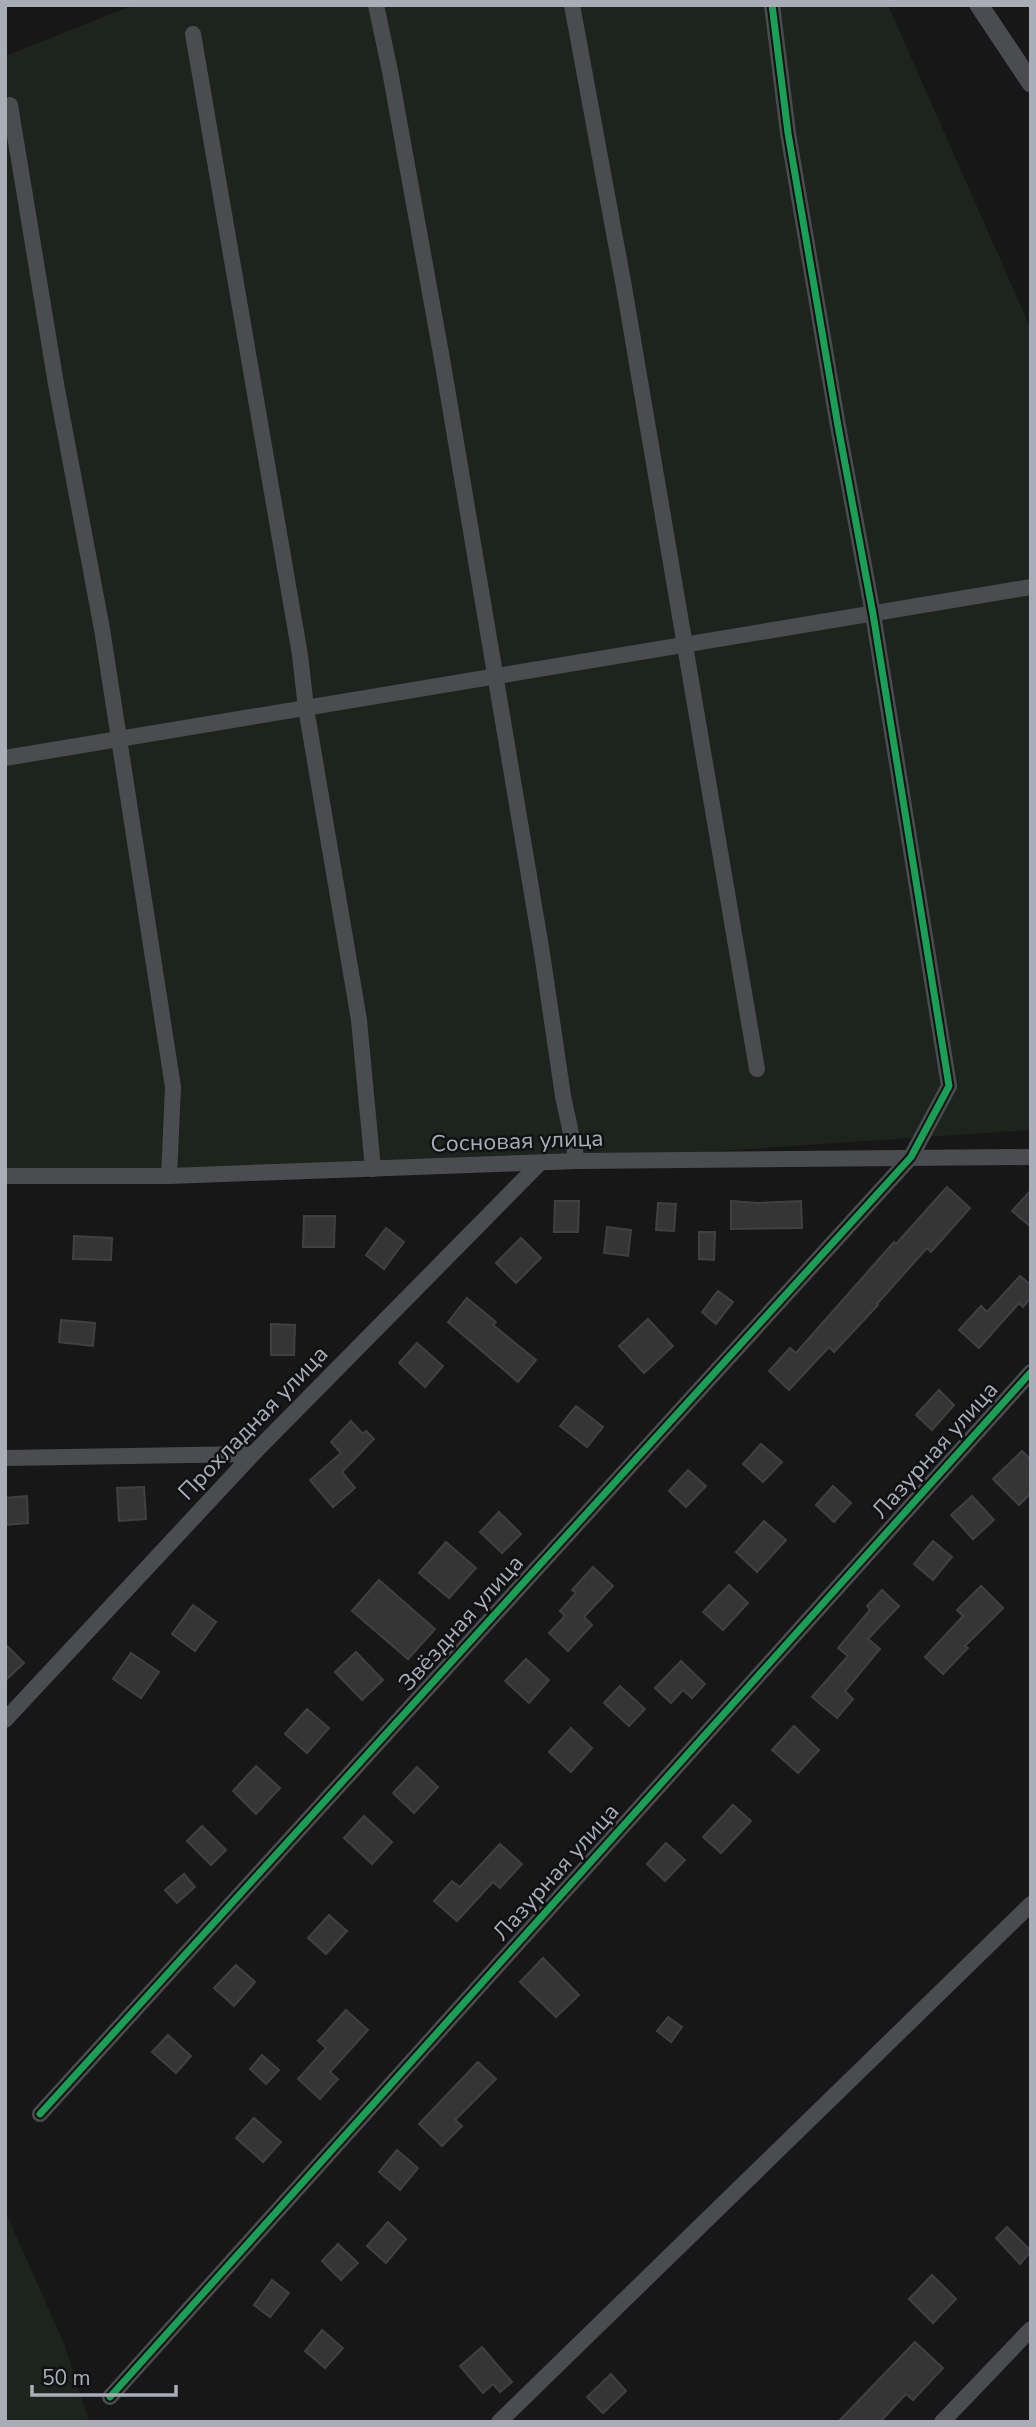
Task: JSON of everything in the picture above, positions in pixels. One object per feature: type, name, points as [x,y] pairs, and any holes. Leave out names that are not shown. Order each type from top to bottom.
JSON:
[{"type":"street","points":[[376,5],[442,359],[542,953],[563,1096],[577,1161]]},
{"type":"street","points":[[572,5],[624,287],[757,1069]]},
{"type":"street","name":"Звёздная улица","points":[[40,2114],[911,1157],[949,1086],[873,614],[788,134],[772,5]]},
{"type":"street","points":[[979,5],[1031,83]]},
{"type":"street","points":[[193,34],[359,1020],[373,1169]]},
{"type":"street","points":[[10,105],[56,384],[102,629],[173,1087],[169,1176]]},
{"type":"street","points":[[5,758],[1031,587]]},
{"type":"street","name":"Сосновая улица","points":[[5,1176],[169,1176],[577,1161],[1031,1157]]},
{"type":"street","name":"Прохладная улица","points":[[5,1720],[253,1454],[540,1163]]},
{"type":"street","name":"Лазурная улица","points":[[110,2397],[1031,1372]]},
{"type":"street","points":[[5,1458],[253,1454]]},
{"type":"street","points":[[499,2422],[1031,1903]]},
{"type":"street","points":[[943,2422],[1031,2329]]},
{"type":"shaded area","points":[[134,5],[888,5],[1031,329],[1031,1130],[540,1163],[5,1170],[5,56]]},
{"type":"shaded area","points":[[5,2211],[65,2346],[89,2422],[5,2422]]},
{"type":"building","points":[[947,1187],[970,1208],[931,1252],[927,1248],[834,1352],[829,1347],[789,1390],[769,1371],[790,1348],[796,1353],[894,1242],[896,1244]]},
{"type":"building","points":[[1031,1190],[1031,1227],[1012,1211]]},
{"type":"building","points":[[555,1201],[579,1201],[578,1232],[554,1232]]},
{"type":"building","points":[[731,1201],[801,1201],[802,1228],[731,1229]]},
{"type":"building","points":[[658,1203],[676,1204],[674,1231],[656,1230]]},
{"type":"building","points":[[304,1216],[335,1216],[334,1247],[303,1247]]},
{"type":"building","points":[[607,1227],[631,1230],[628,1256],[604,1253]]},
{"type":"building","points":[[386,1228],[404,1242],[384,1269],[366,1255]]},
{"type":"building","points":[[699,1232],[715,1232],[714,1260],[699,1259]]},
{"type":"building","points":[[74,1236],[112,1238],[111,1260],[73,1259]]},
{"type":"building","points":[[521,1238],[541,1258],[516,1283],[496,1263]]},
{"type":"building","points":[[1020,1276],[1031,1285],[1031,1298],[1023,1307],[1019,1303],[979,1348],[959,1330],[981,1306],[987,1312]]},
{"type":"building","points":[[718,1291],[733,1302],[716,1324],[702,1312]]},
{"type":"building","points":[[467,1298],[496,1322],[493,1325],[536,1360],[518,1382],[448,1322]]},
{"type":"building","points":[[648,1319],[673,1346],[644,1373],[619,1346]]},
{"type":"building","points":[[61,1320],[95,1323],[93,1346],[59,1342]]},
{"type":"building","points":[[271,1324],[295,1325],[294,1355],[271,1355]]},
{"type":"building","points":[[417,1343],[443,1366],[425,1387],[399,1363]]},
{"type":"building","points":[[939,1390],[954,1405],[932,1430],[916,1415]]},
{"type":"building","points":[[576,1406],[603,1427],[587,1447],[560,1426]]},
{"type":"building","points":[[351,1421],[363,1434],[366,1431],[374,1439],[342,1472],[355,1488],[333,1507],[310,1480],[341,1453],[331,1442]]},
{"type":"building","points":[[761,1444],[782,1462],[763,1482],[743,1464]]},
{"type":"building","points":[[1022,1451],[1031,1460],[1031,1493],[1019,1505],[993,1479]]},
{"type":"building","points":[[688,1470],[706,1486],[686,1507],[669,1491]]},
{"type":"building","points":[[833,1486],[851,1503],[834,1522],[816,1505]]},
{"type":"building","points":[[144,1487],[146,1519],[119,1521],[117,1488]]},
{"type":"building","points":[[27,1496],[28,1523],[5,1525],[5,1498]]},
{"type":"building","points":[[972,1496],[994,1520],[973,1539],[951,1515]]},
{"type":"building","points":[[499,1512],[521,1534],[502,1553],[480,1532]]},
{"type":"building","points":[[764,1521],[786,1540],[757,1572],[736,1552]]},
{"type":"building","points":[[933,1541],[952,1557],[933,1580],[914,1564]]},
{"type":"building","points":[[446,1542],[476,1568],[449,1598],[419,1573]]},
{"type":"building","points":[[593,1567],[613,1586],[584,1617],[592,1625],[568,1651],[549,1633],[565,1616],[560,1611],[576,1593],[572,1590]]},
{"type":"building","points":[[379,1580],[435,1629],[408,1659],[352,1611]]},
{"type":"building","points":[[729,1585],[748,1603],[723,1630],[703,1612]]},
{"type":"building","points":[[981,1586],[1003,1608],[965,1646],[968,1648],[943,1674],[925,1657],[963,1616],[957,1610]]},
{"type":"building","points":[[882,1590],[899,1606],[868,1639],[880,1649],[845,1691],[853,1699],[837,1718],[812,1697],[848,1656],[838,1648],[870,1610],[867,1606]]},
{"type":"building","points":[[193,1605],[216,1622],[195,1651],[172,1634]]},
{"type":"building","points":[[5,1644],[24,1663],[5,1681]]},
{"type":"building","points":[[356,1652],[383,1680],[362,1700],[335,1672]]},
{"type":"building","points":[[131,1653],[159,1672],[141,1698],[113,1679]]},
{"type":"building","points":[[526,1659],[549,1680],[529,1703],[505,1681]]},
{"type":"building","points":[[681,1661],[705,1684],[692,1698],[683,1690],[671,1703],[655,1688]]},
{"type":"building","points":[[620,1686],[645,1709],[629,1726],[604,1703]]},
{"type":"building","points":[[307,1709],[329,1728],[307,1753],[285,1734]]},
{"type":"building","points":[[794,1726],[819,1750],[798,1773],[772,1750]]},
{"type":"building","points":[[571,1728],[592,1748],[571,1772],[549,1752]]},
{"type":"building","points":[[256,1766],[280,1788],[256,1814],[233,1791]]},
{"type":"building","points":[[417,1767],[438,1787],[414,1813],[393,1793]]},
{"type":"building","points":[[733,1805],[751,1821],[721,1853],[703,1837]]},
{"type":"building","points":[[364,1816],[392,1842],[372,1864],[344,1838]]},
{"type":"building","points":[[202,1826],[226,1850],[211,1865],[187,1841]]},
{"type":"building","points":[[666,1843],[685,1860],[665,1881],[647,1864]]},
{"type":"building","points":[[500,1844],[522,1864],[500,1888],[493,1882],[457,1921],[434,1901],[452,1881],[460,1887]]},
{"type":"building","points":[[184,1874],[195,1887],[177,1903],[165,1890]]},
{"type":"building","points":[[329,1915],[347,1931],[326,1954],[308,1938]]},
{"type":"building","points":[[543,1958],[579,1995],[556,2017],[520,1982]]},
{"type":"building","points":[[236,1965],[255,1982],[234,2006],[214,1988]]},
{"type":"building","points":[[346,2010],[368,2030],[330,2072],[338,2079],[320,2099],[298,2079],[326,2048],[318,2041]]},
{"type":"building","points":[[668,2017],[682,2027],[671,2042],[657,2031]]},
{"type":"building","points":[[168,2035],[191,2056],[176,2073],[152,2052]]},
{"type":"building","points":[[262,2055],[279,2070],[266,2084],[250,2069]]},
{"type":"building","points":[[478,2062],[496,2079],[455,2120],[462,2126],[442,2146],[419,2124]]},
{"type":"building","points":[[254,2118],[281,2142],[263,2162],[236,2138]]},
{"type":"building","points":[[397,2150],[418,2168],[400,2190],[379,2172]]},
{"type":"building","points":[[388,2222],[406,2239],[386,2263],[367,2246]]},
{"type":"building","points":[[1007,2227],[1031,2251],[1020,2264],[996,2238]]},
{"type":"building","points":[[338,2244],[358,2263],[341,2280],[322,2261]]},
{"type":"building","points":[[932,2275],[956,2299],[933,2323],[909,2299]]},
{"type":"building","points":[[272,2280],[289,2293],[270,2317],[254,2305]]},
{"type":"building","points":[[322,2330],[343,2348],[325,2368],[305,2351]]},
{"type":"building","points":[[915,2342],[943,2368],[913,2400],[906,2394],[880,2422],[838,2422]]},
{"type":"building","points":[[482,2347],[512,2382],[500,2392],[493,2384],[483,2393],[460,2366]]},
{"type":"building","points":[[611,2374],[626,2391],[603,2413],[587,2397]]},
{"type":"cycle path","points":[[40,2114],[911,1157],[949,1086],[873,614],[788,133],[772,5]]},
{"type":"cycle path","points":[[110,2397],[1031,1372]]}]
